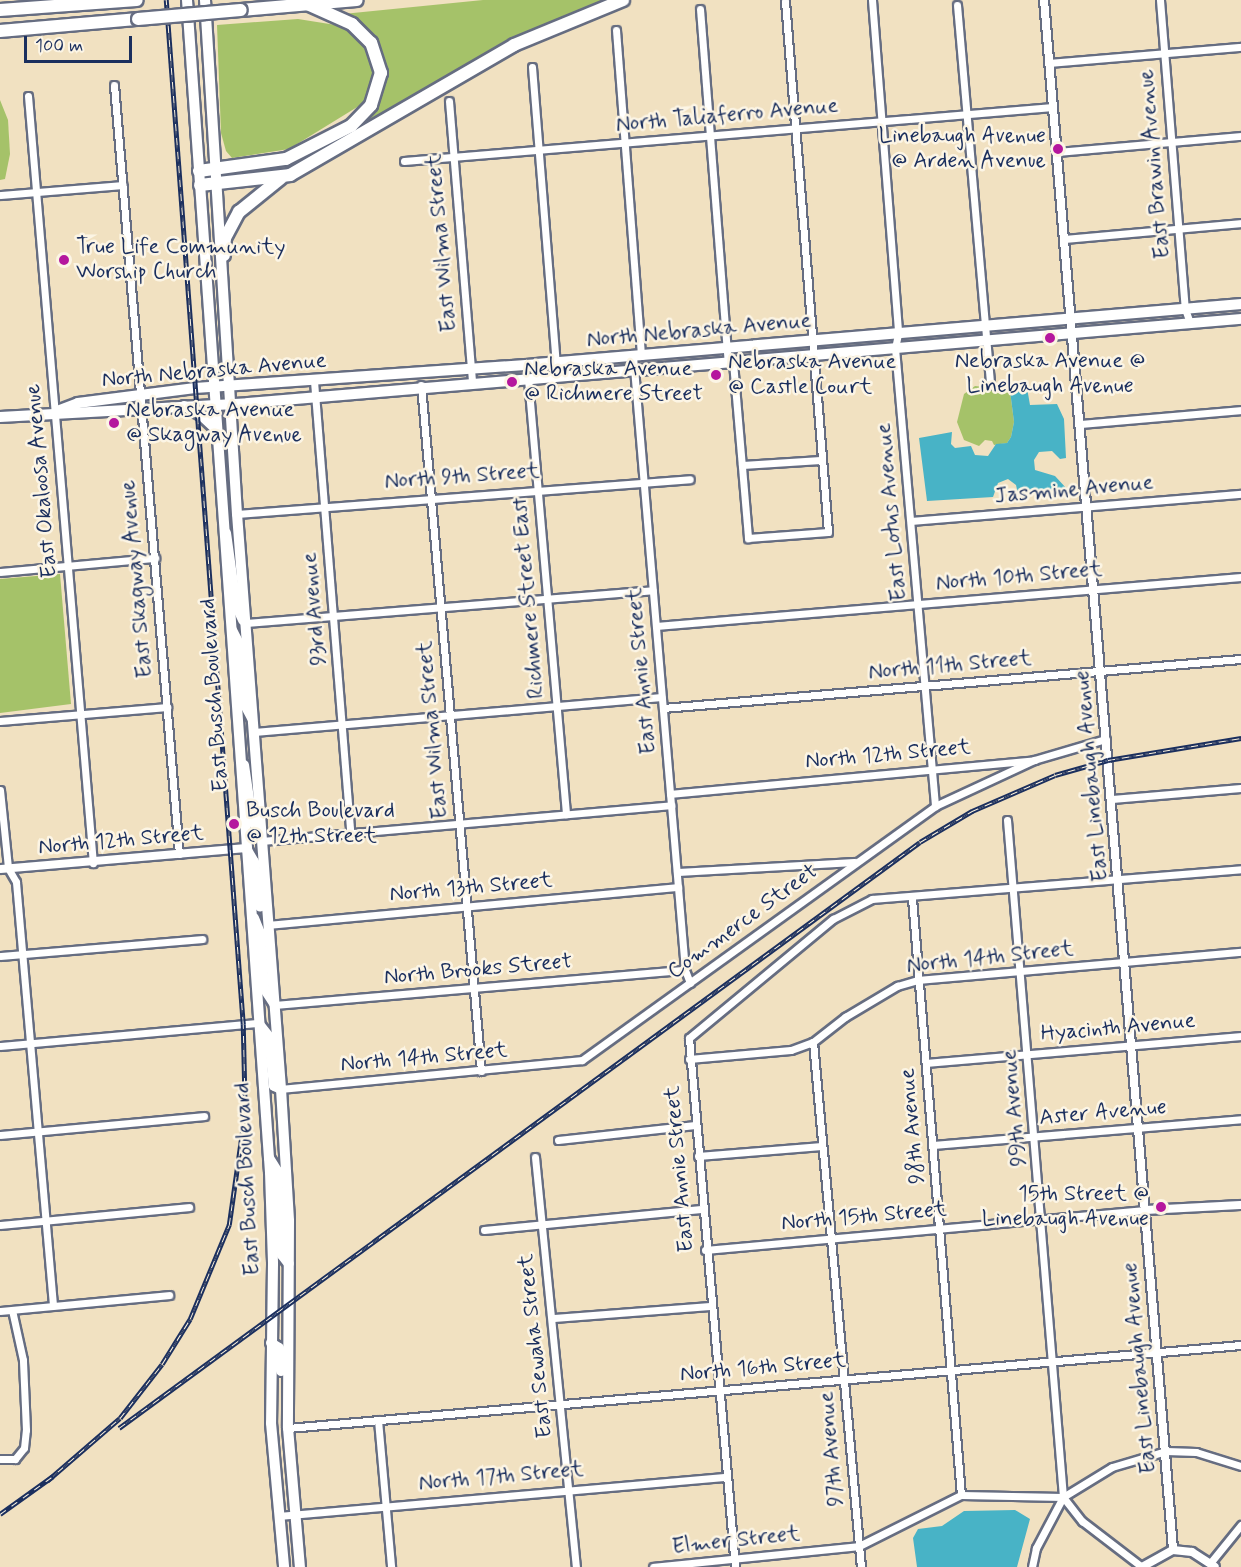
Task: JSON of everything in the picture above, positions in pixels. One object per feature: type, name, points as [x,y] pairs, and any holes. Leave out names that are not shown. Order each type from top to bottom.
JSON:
[{"type":"highway","points":[[0,10],[137,0]]},
{"type":"highway","points":[[0,31],[357,0]]},
{"type":"highway","points":[[224,255],[225,238],[239,212],[283,177],[514,45],[623,0]]},
{"type":"highway","points":[[199,171],[267,165],[296,155],[351,126],[371,105],[381,73],[371,42],[352,24],[307,4]]},
{"type":"highway","points":[[200,185],[283,177]]},
{"type":"main road","name":"East Busch Boulevard","points":[[187,0],[215,388],[220,513],[268,1158],[273,1264],[271,1423],[284,1567]]},
{"type":"main road","name":"East Busch Boulevard","points":[[205,0],[224,255],[237,513],[281,1089],[290,1264],[288,1428],[300,1567]]},
{"type":"main road","name":"North Nebraska Avenue","points":[[54,412],[78,403],[215,388],[556,363],[1241,304]]},
{"type":"main road","name":"North Nebraska Avenue","points":[[0,417],[54,412],[232,404],[421,385],[557,377],[1241,319]]},
{"type":"main road","points":[[365,391],[370,386],[399,380],[404,373]]},
{"type":"main road","points":[[180,405],[201,415],[217,430]]},
{"type":"main road","points":[[220,513],[231,547],[236,605],[246,623]]},
{"type":"main road","points":[[229,626],[239,644],[244,705],[254,727]]},
{"type":"main road","points":[[239,750],[248,778],[252,819],[262,841]]},
{"type":"main road","points":[[246,848],[254,862],[260,915],[268,925]]},
{"type":"main road","points":[[250,910],[260,933],[264,988],[275,1005]]},
{"type":"main road","points":[[259,1023],[270,1042],[273,1084],[281,1089]]},
{"type":"main road","points":[[268,1158],[277,1171],[282,1255],[290,1264]]},
{"type":"main road","points":[[271,1343],[279,1348],[282,1400],[288,1408]]},
{"type":"street","name":"East Lotus Avenue","points":[[872,0],[898,334],[895,348],[935,806]]},
{"type":"street","name":"East Linebaugh Avenue","points":[[1044,0],[1173,1550]]},
{"type":"street","name":"East Brawin Avenue","points":[[1160,0],[1185,309],[1190,323]]},
{"type":"street","points":[[699,9],[727,348],[731,362],[748,538],[828,532],[785,1]]},
{"type":"street","points":[[957,6],[990,385]]},
{"type":"street","name":"East Annie Street","points":[[616,30],[637,356],[634,370],[685,970],[690,983]]},
{"type":"street","points":[[1049,63],[1241,47]]},
{"type":"street","points":[[532,67],[557,377]]},
{"type":"street","name":"East Skagway Avenue","points":[[114,85],[139,409],[155,558],[179,854]]},
{"type":"street","name":"East Okaloosa Avenue","points":[[28,96],[93,863]]},
{"type":"street","name":"East Wilma Street","points":[[449,101],[472,382]]},
{"type":"street","name":"North Taliaferro Avenue","points":[[404,161],[1053,107]]},
{"type":"street","points":[[1057,152],[1241,136]]},
{"type":"street","points":[[0,195],[123,185]]},
{"type":"street","points":[[1065,238],[1241,222]]},
{"type":"street","name":"Richmere Street East","points":[[528,379],[566,814]]},
{"type":"street","name":"93rd Avenue","points":[[314,381],[350,833]]},
{"type":"street","name":"East Wilma Street","points":[[421,385],[481,1071]]},
{"type":"street","points":[[1080,424],[1241,411]]},
{"type":"street","points":[[742,465],[821,460]]},
{"type":"street","name":"North 9th Street","points":[[237,513],[690,479]]},
{"type":"street","name":"Jasmine Avenue","points":[[911,521],[1241,494]]},
{"type":"street","points":[[0,572],[155,558]]},
{"type":"street","name":"North 10th Street","points":[[656,626],[1241,577]]},
{"type":"street","points":[[246,623],[653,590]]},
{"type":"street","name":"North 11th Street","points":[[663,708],[1241,659]]},
{"type":"street","points":[[254,727],[343,725],[662,697]]},
{"type":"street","points":[[0,721],[167,706]]},
{"type":"street","name":"North 12th Street","points":[[670,794],[1034,760],[1106,739]]},
{"type":"street","name":"Commerce Street","points":[[570,1064],[593,1055],[855,862],[935,806],[1034,760]]},
{"type":"street","points":[[1112,799],[1241,788]]},
{"type":"street","points":[[0,790],[4,869],[16,882],[53,1305]]},
{"type":"street","points":[[262,841],[671,805]]},
{"type":"street","name":"99th Avenue","points":[[1007,820],[1022,972],[1063,1497]]},
{"type":"street","name":"North 12th Street","points":[[4,869],[246,848]]},
{"type":"street","points":[[677,872],[855,862]]},
{"type":"street","points":[[912,898],[1241,869]]},
{"type":"street","name":"North 13th Street","points":[[268,925],[678,887]]},
{"type":"street","name":"East Annie Street","points":[[735,1563],[701,1209],[689,1038],[833,919],[872,899],[912,898]]},
{"type":"street","name":"98th Avenue","points":[[912,898],[961,1495]]},
{"type":"street","points":[[0,956],[202,939]]},
{"type":"street","name":"North 14th Street","points":[[689,1059],[791,1050],[813,1042],[845,1017],[897,986],[918,980],[1241,952]]},
{"type":"street","name":"North Brooks Street","points":[[275,1005],[685,970]]},
{"type":"street","points":[[0,1046],[259,1023]]},
{"type":"street","name":"Hyacinth Avenue","points":[[926,1063],[1241,1036]]},
{"type":"street","name":"97th Avenue","points":[[813,1042],[861,1567]]},
{"type":"street","name":"North 14th Street","points":[[281,1089],[570,1064]]},
{"type":"street","points":[[0,1136],[204,1116]]},
{"type":"street","name":"Aster Avenue","points":[[933,1145],[1241,1119]]},
{"type":"street","points":[[558,1140],[695,1125]]},
{"type":"street","points":[[698,1156],[822,1146]]},
{"type":"street","name":"East Sewaha Street","points":[[535,1157],[540,1224],[554,1318],[576,1567]]},
{"type":"street","name":"North 15th Street","points":[[705,1250],[1145,1210],[1241,1205]]},
{"type":"street","points":[[0,1225],[189,1207]]},
{"type":"street","points":[[484,1230],[701,1209]]},
{"type":"street","points":[[0,1311],[169,1295]]},
{"type":"street","points":[[554,1318],[710,1306]]},
{"type":"street","points":[[0,1459],[15,1459],[24,1448],[26,1430],[23,1360],[12,1310]]},
{"type":"street","name":"North 16th Street","points":[[288,1428],[1157,1350],[1241,1345]]},
{"type":"street","points":[[378,1420],[391,1567]]},
{"type":"street","points":[[1032,1567],[1036,1548],[1063,1497],[1112,1467],[1166,1451],[1196,1452],[1241,1466]]},
{"type":"street","name":"North 17th Street","points":[[279,1516],[569,1488],[726,1477]]},
{"type":"street","name":"Elmer Street","points":[[653,1567],[735,1563],[859,1546],[961,1495],[1063,1497]]},
{"type":"street","points":[[1063,1497],[1082,1521],[1142,1567],[1173,1550],[1192,1552],[1213,1564],[1241,1526]]},
{"type":"green space","points":[[483,0],[618,0],[594,8],[367,126],[365,123],[375,111],[383,90],[381,58],[343,14]]},
{"type":"green space","points":[[298,19],[342,26],[367,46],[376,73],[367,101],[289,149],[232,158],[226,151],[221,133],[217,25]]},
{"type":"green space","points":[[0,100],[8,120],[10,154],[5,179],[0,180]]},
{"type":"green space","points":[[1009,383],[1014,422],[1011,437],[1007,443],[994,445],[992,441],[985,440],[979,446],[964,440],[957,422],[964,394],[975,386],[994,388],[994,385]]},
{"type":"green space","points":[[60,574],[71,704],[0,713],[0,579]]},
{"type":"water","points":[[1026,382],[1030,405],[1057,404],[1064,419],[1066,458],[1060,459],[1052,451],[1039,452],[1034,460],[1035,470],[1055,476],[1067,489],[1018,494],[1016,485],[1008,479],[998,483],[993,497],[927,501],[919,438],[952,432],[951,444],[955,448],[971,446],[975,455],[988,456],[996,444],[1007,443],[1011,437],[1014,422],[1009,383]]},
{"type":"water","points":[[1015,1510],[1030,1519],[1017,1567],[917,1567],[913,1538],[918,1529],[942,1526],[964,1511]]},
{"type":"railway","points":[[47,1481],[120,1418],[162,1364],[190,1319],[229,1225],[245,1113],[243,1024],[166,0]]},
{"type":"railway","points":[[119,1428],[920,842],[972,811],[1055,775],[1108,760],[1241,738]]},
{"type":"railway","points":[[0,1514],[53,1476]]},
{"type":"place","name":"Linebaugh Avenue @ Arden Avenue","points":[[1058,149]]},
{"type":"place","name":"True Life Community Worship Church","points":[[64,260]]},
{"type":"place","name":"Nebraska Avenue @ Linebaugh Avenue","points":[[1050,338]]},
{"type":"place","name":"Nebraska Avenue @ Castle Court","points":[[716,375]]},
{"type":"place","name":"Nebraska Avenue @ Richmere Street","points":[[512,382]]},
{"type":"place","name":"Nebraska Avenue @ Skagway Avenue","points":[[114,423]]},
{"type":"place","name":"Busch Boulevard @ 12th Street","points":[[234,824]]},
{"type":"place","name":"15th Street @ Linebaugh Avenue","points":[[1161,1207]]}]
